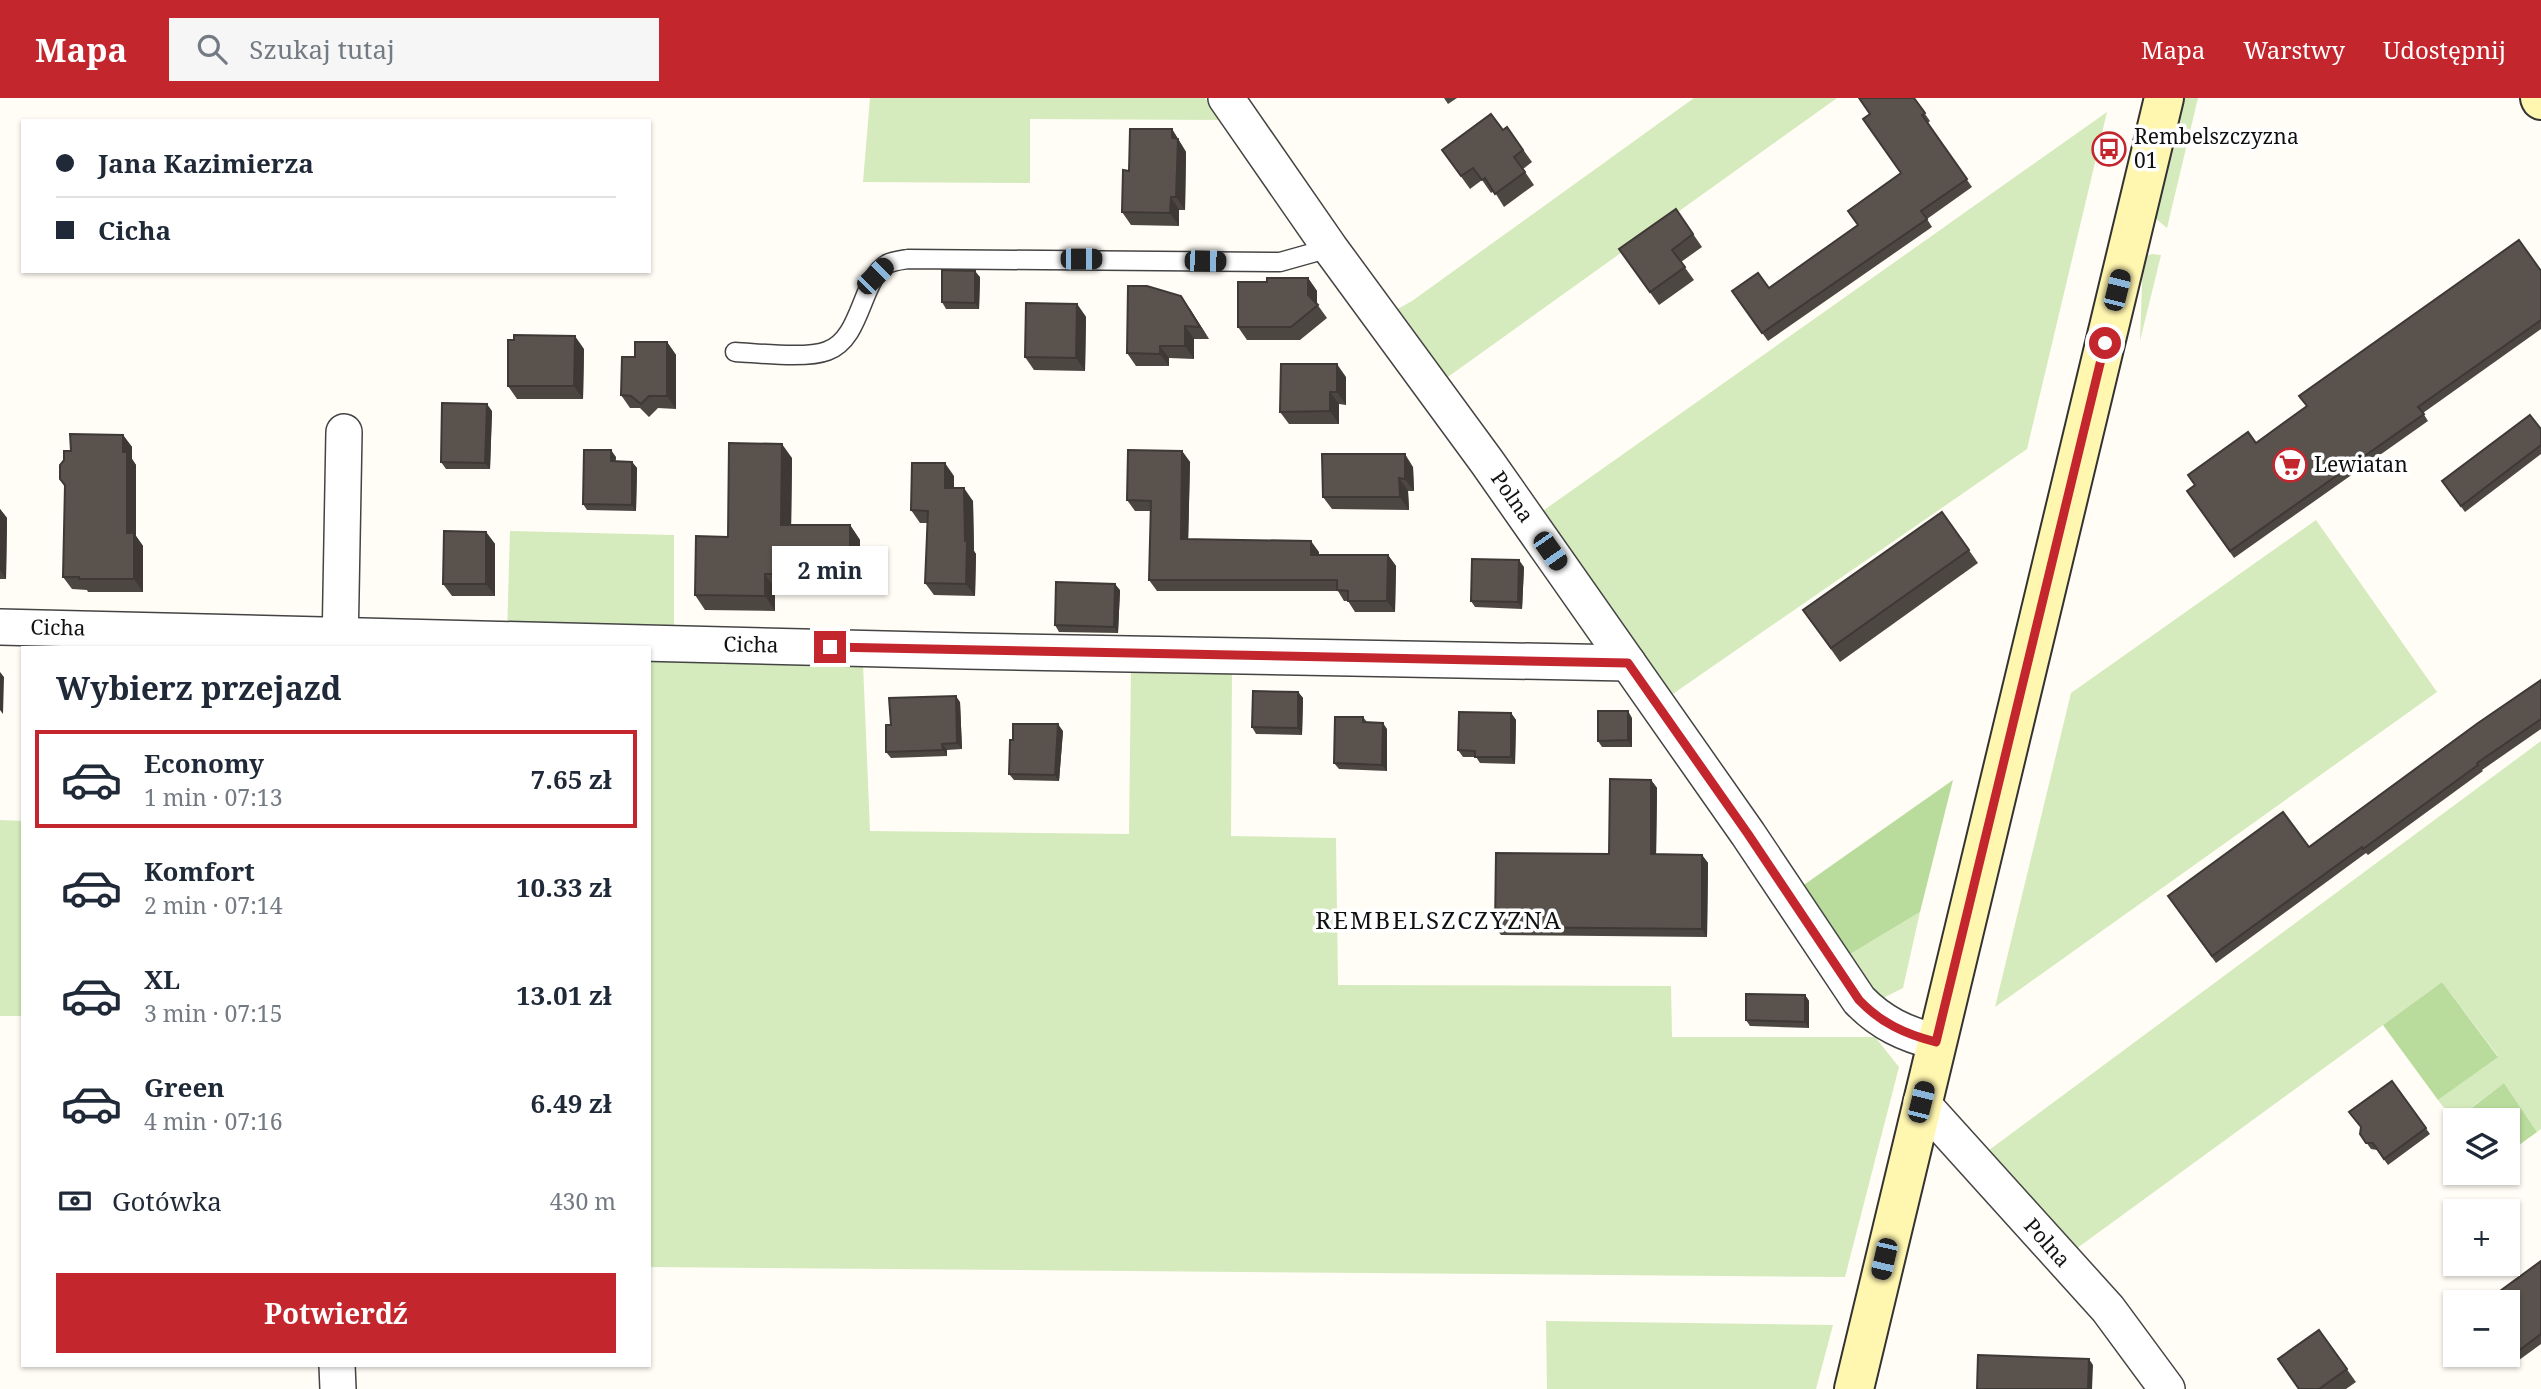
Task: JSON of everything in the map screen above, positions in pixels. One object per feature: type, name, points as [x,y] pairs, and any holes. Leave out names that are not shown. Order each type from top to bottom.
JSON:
[{"type":"main road","points":[[1854,1389],[2164,98]]},
{"type":"street","name":"Polna","points":[[1226,98],[1330,248],[1488,462],[1748,834],[1859,1000],[1871,1012],[1898,1030],[1936,1042]]},
{"type":"street","points":[[340,641],[344,432]]},
{"type":"street","name":"Cicha","points":[[0,627],[340,641],[1628,663]]},
{"type":"street","name":"Polna","points":[[1921,1102],[2108,1309],[2167,1389]]},
{"type":"street","points":[[337,1367],[338,1389]]},
{"type":"lane","points":[[735,352],[816,354],[836,347],[858,319],[875,276],[887,264],[908,259],[1280,262],[1330,248]]},
{"type":"green space","points":[[870,98],[1205,98],[1223,120],[1030,119],[1030,183],[863,182]]},
{"type":"green space","points":[[1694,98],[1837,98],[1445,379],[1394,311],[1412,301]]},
{"type":"green space","points":[[2182,98],[2198,98],[2167,228],[2154,217]]},
{"type":"green space","points":[[2107,112],[2027,449],[1667,698],[1537,515]]},
{"type":"green space","points":[[2161,255],[2140,341],[2143,257]]},
{"type":"green space","points":[[2316,520],[2437,692],[1995,1007],[2071,693]]},
{"type":"green space","points":[[510,531],[674,535],[674,630],[507,634]]},
{"type":"green space","points":[[651,659],[863,664],[870,831],[1129,834],[1131,668],[1232,671],[1231,836],[1336,838],[1338,985],[1671,986],[1672,1037],[1875,1037],[1899,1067],[1845,1277],[651,1267]]},
{"type":"green space","points":[[2541,741],[2541,1129],[2537,1132],[2504,1083],[2471,1108],[2444,1108],[2438,1100],[2498,1056],[2442,982],[2069,1254],[1981,1156]]},
{"type":"green space","points":[[1953,780],[1920,912],[1842,959],[1798,889]]},
{"type":"green space","points":[[0,820],[21,821],[21,1016],[0,1016]]},
{"type":"green space","points":[[1920,912],[1903,988],[1871,1004],[1842,959]]},
{"type":"green space","points":[[2442,982],[2498,1057],[2438,1100],[2383,1025]]},
{"type":"green space","points":[[2504,1083],[2537,1132],[2520,1144],[2520,1108],[2472,1108]]},
{"type":"green space","points":[[1546,1321],[1833,1325],[1816,1389],[1547,1389]]},
{"type":"building","points":[[1859,98],[1914,98],[1925,113],[1922,115],[1967,179],[1921,211],[1927,219],[1762,333],[1732,291],[1758,273],[1769,288],[1858,225],[1848,211],[1901,173],[1863,119],[1870,114]]},
{"type":"building","points":[[1491,114],[1503,130],[1507,127],[1523,150],[1514,157],[1525,172],[1495,194],[1485,178],[1482,180],[1473,168],[1461,176],[1442,150]]},
{"type":"building","points":[[1130,129],[1172,129],[1172,138],[1178,139],[1176,197],[1171,197],[1170,213],[1122,212],[1123,170],[1129,171]]},
{"type":"building","points":[[1676,209],[1693,234],[1672,250],[1685,267],[1650,292],[1619,249]]},
{"type":"building","points":[[2519,240],[2541,271],[2541,320],[2418,407],[2424,414],[2230,551],[2187,491],[2195,485],[2188,475],[2248,432],[2256,443],[2307,406],[2299,396]]},
{"type":"building","points":[[942,270],[975,271],[975,303],[942,302]]},
{"type":"building","points":[[1267,278],[1308,278],[1308,295],[1318,305],[1291,327],[1238,327],[1238,282],[1267,282]]},
{"type":"building","points":[[1128,286],[1147,286],[1181,296],[1200,327],[1185,326],[1185,346],[1160,346],[1160,354],[1127,353]]},
{"type":"building","points":[[1026,303],[1077,304],[1076,358],[1025,357]]},
{"type":"building","points":[[514,335],[575,336],[574,386],[508,386],[508,340],[514,340]]},
{"type":"building","points":[[635,342],[667,342],[667,396],[649,396],[641,404],[631,396],[621,395],[622,357],[635,357]]},
{"type":"building","points":[[1281,364],[1337,364],[1337,392],[1330,392],[1330,411],[1280,412]]},
{"type":"building","points":[[442,403],[487,404],[485,463],[441,462]]},
{"type":"building","points":[[2530,415],[2541,429],[2541,445],[2461,506],[2442,481]]},
{"type":"building","points":[[70,434],[123,435],[123,452],[127,452],[127,533],[134,533],[134,579],[63,577],[65,485],[60,479],[60,465],[64,460],[64,451],[71,451]]},
{"type":"building","points":[[729,443],[782,444],[781,525],[850,525],[850,573],[765,574],[765,596],[695,595],[696,536],[728,537]]},
{"type":"building","points":[[584,450],[611,450],[611,461],[632,462],[632,505],[583,504]]},
{"type":"building","points":[[1128,450],[1182,451],[1181,539],[1311,541],[1311,555],[1388,555],[1387,601],[1348,601],[1348,591],[1337,590],[1337,580],[1149,580],[1151,501],[1127,500]]},
{"type":"building","points":[[1322,454],[1405,454],[1405,479],[1399,478],[1400,497],[1323,497]]},
{"type":"building","points":[[912,463],[945,463],[945,488],[964,488],[966,584],[925,583],[928,511],[911,510]]},
{"type":"building","points":[[1942,512],[1969,550],[1831,648],[1803,610]]},
{"type":"building","points":[[444,531],[486,532],[486,584],[443,584]]},
{"type":"building","points":[[1472,559],[1519,560],[1518,602],[1471,601]]},
{"type":"building","points":[[1056,582],[1115,584],[1114,627],[1055,625]]},
{"type":"building","points":[[2541,680],[2541,719],[2212,956],[2168,896],[2283,812],[2309,847]]},
{"type":"building","points":[[1253,691],[1298,692],[1298,728],[1252,727]]},
{"type":"building","points":[[956,696],[957,743],[942,744],[943,750],[886,752],[886,725],[891,725],[889,698]]},
{"type":"building","points":[[1598,711],[1628,711],[1628,740],[1598,741]]},
{"type":"building","points":[[1459,712],[1511,713],[1511,757],[1475,757],[1475,751],[1458,750]]},
{"type":"building","points":[[1335,717],[1363,717],[1363,722],[1383,723],[1382,765],[1334,763]]},
{"type":"building","points":[[1013,724],[1058,724],[1055,775],[1009,774]]},
{"type":"building","points":[[1610,779],[1651,780],[1651,854],[1702,855],[1702,929],[1495,927],[1496,853],[1609,854]]},
{"type":"building","points":[[1746,994],[1805,995],[1805,1022],[1746,1020]]},
{"type":"building","points":[[2392,1081],[2426,1128],[2384,1159],[2373,1143],[2366,1143],[2360,1134],[2361,1127],[2349,1112]]},
{"type":"building","points":[[2541,1261],[2541,1334],[2520,1350],[2520,1290],[2501,1290]]},
{"type":"building","points":[[2319,1330],[2347,1369],[2319,1389],[2299,1389],[2278,1359]]},
{"type":"building","points":[[1978,1355],[2089,1359],[2088,1389],[1977,1389]]},
{"type":"place","name":"Rembelszczyzna 01","points":[[2109,149]]},
{"type":"place","name":"Lewiatan","points":[[2290,465]]},
{"type":"district","name":"REMBELSZCZYZNA","points":[[1439,921]]},
{"type":"route","points":[[830,647],[1628,663],[1748,834],[1859,1000],[1871,1012],[1898,1030],[1936,1042],[2105,343]]}]
